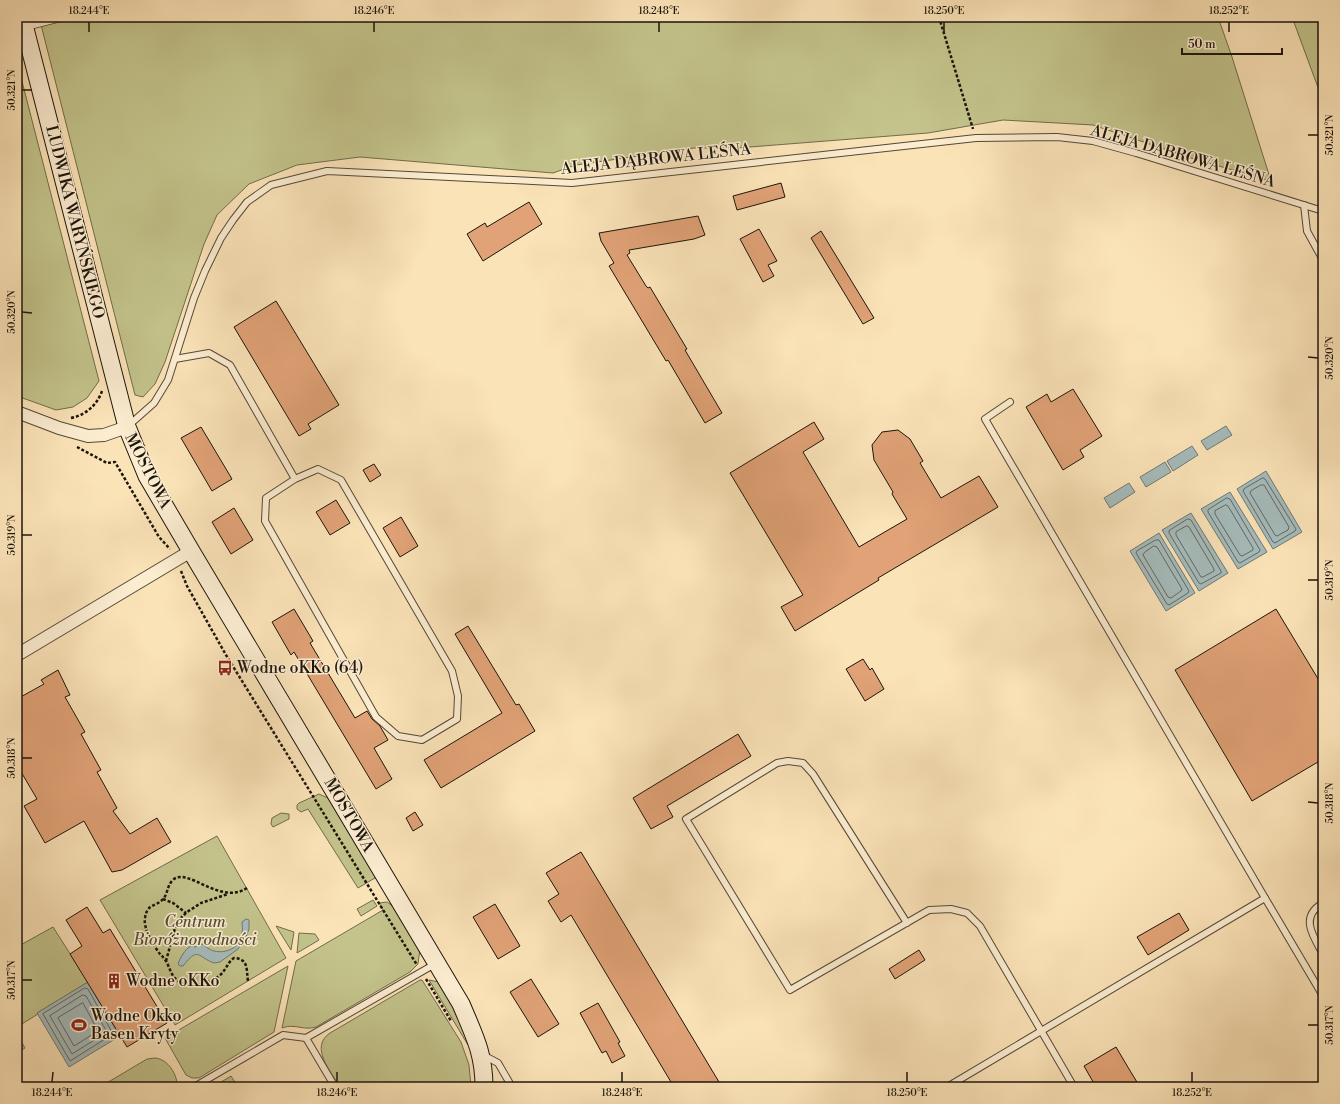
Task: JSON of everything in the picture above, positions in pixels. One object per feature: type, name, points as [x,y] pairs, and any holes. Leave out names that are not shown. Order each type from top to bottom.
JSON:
[{"type":"street","name":"LUDWIKA WARYŃSKIEGO","points":[[23,22],[127,427]]},
{"type":"street","name":"MOSTOWA","points":[[17,412],[59,428],[88,436],[104,435],[127,427],[147,476],[184,556],[437,963],[460,1004],[476,1038],[481,1054],[484,1072],[484,1087]]},
{"type":"street","points":[[17,656],[184,556]]},
{"type":"lane","points":[[23,22],[65,17]]},
{"type":"lane","name":"ALEJA DĄBROWA LEŚNA","points":[[127,427],[154,403],[168,380],[205,271],[221,238],[233,220],[248,202],[271,185],[327,171],[572,183],[976,138],[1057,137],[1093,141],[1323,211]]},
{"type":"lane","points":[[1304,206],[1307,231],[1323,260]]},
{"type":"lane","points":[[175,359],[209,353],[230,365],[294,479]]},
{"type":"lane","points":[[1010,402],[985,419],[1323,996]]},
{"type":"lane","points":[[318,469],[341,480],[452,671],[458,696],[457,719],[422,740],[398,736],[376,716],[264,521],[266,498],[294,479],[318,469]]},
{"type":"lane","points":[[907,923],[813,774],[803,764],[788,761],[777,763],[686,819],[790,990],[907,923],[929,910],[951,909],[967,913],[980,926],[1074,1087]]},
{"type":"lane","points":[[948,1087],[1265,898]]},
{"type":"lane","points":[[1323,903],[1310,916],[1309,924],[1310,932],[1323,954]]},
{"type":"lane","points":[[194,1087],[283,1035],[306,1038],[437,963]]},
{"type":"lane","points":[[306,1038],[335,1087]]},
{"type":"lane","points":[[481,1054],[498,1063],[512,1087]]},
{"type":"path","points":[[939,17],[976,138]]},
{"type":"path","points":[[115,462],[159,537],[168,546],[184,556],[187,586],[226,655],[454,1026]]},
{"type":"path","points":[[230,894],[222,893],[181,876],[173,879],[163,899],[148,909],[145,916],[144,926],[158,951],[166,961],[170,971],[178,981],[188,985],[197,985],[220,976],[232,959],[240,959],[246,966],[248,981]]},
{"type":"path","points":[[166,961],[175,928],[191,908],[201,903],[241,892],[247,888]]},
{"type":"path","points":[[163,899],[173,903],[186,913]]},
{"type":"green space","points":[[39,17],[1218,17],[1271,181],[1191,158],[1093,125],[1003,120],[928,133],[737,148],[694,148],[576,165],[553,173],[360,157],[297,165],[249,184],[217,215],[204,244],[165,362],[155,384],[143,397],[135,395]]},
{"type":"green space","points":[[1292,17],[1323,17],[1323,101]]},
{"type":"green space","points":[[17,62],[99,381],[87,398],[73,407],[56,410],[17,396]]},
{"type":"green space","points":[[319,794],[328,798],[375,875],[375,878],[358,888],[308,809],[301,812],[297,809],[297,805],[299,803]]},
{"type":"green space","points":[[281,813],[289,814],[289,819],[273,827],[271,824],[272,818]]},
{"type":"green space","name":"Centrum Bioróżnorodności","points":[[217,836],[286,958],[175,1025],[100,900]]},
{"type":"green space","points":[[373,900],[377,906],[361,916],[357,909]]},
{"type":"green space","points":[[387,902],[394,907],[420,949],[418,964],[410,972],[316,1027],[307,1028],[291,1026],[282,1028],[296,961],[383,910],[379,903]]},
{"type":"green space","points":[[276,926],[294,932],[291,950]]},
{"type":"green space","points":[[53,927],[88,982],[17,1027],[17,947]]},
{"type":"green space","points":[[299,933],[315,934],[319,940],[297,953]]},
{"type":"green space","points":[[288,966],[274,1032],[199,1078],[192,1078],[186,1075],[165,1038]]},
{"type":"green space","points":[[422,980],[461,1042],[469,1065],[471,1087],[340,1087],[324,1060],[321,1045],[324,1039],[330,1033]]},
{"type":"green space","points":[[429,980],[439,982],[460,1020],[468,1045]]},
{"type":"green space","points":[[155,1058],[168,1064],[176,1078],[177,1087],[100,1087],[147,1059]]},
{"type":"green space","points":[[231,1076],[238,1087],[213,1087]]},
{"type":"water","points":[[1226,426],[1232,435],[1207,450],[1201,441]]},
{"type":"water","points":[[1192,446],[1198,455],[1173,471],[1167,461]]},
{"type":"water","points":[[1165,462],[1171,472],[1146,487],[1140,477]]},
{"type":"water","points":[[1266,471],[1302,532],[1273,549],[1237,489]]},
{"type":"water","points":[[1129,483],[1135,492],[1110,508],[1104,498]]},
{"type":"water","points":[[1230,492],[1267,552],[1238,569],[1201,509]]},
{"type":"water","points":[[1191,513],[1228,573],[1199,591],[1162,530]]},
{"type":"water","points":[[1159,533],[1195,593],[1166,611],[1130,551]]},
{"type":"water","points":[[246,919],[249,920],[249,929],[246,937],[238,949],[220,962],[214,963],[195,955],[192,956],[183,966],[178,964],[183,954],[191,946],[195,947],[202,944],[211,950],[219,952],[233,948],[239,942],[242,931],[242,922]]},
{"type":"water","name":"Wodne Okko Basen Kryty","points":[[88,982],[120,1036],[69,1067],[37,1013]]},
{"type":"water","points":[[17,1034],[25,1048],[17,1053]]},
{"type":"building","points":[[781,183],[785,197],[737,210],[733,196]]},
{"type":"building","points":[[529,202],[542,224],[483,261],[467,234],[485,223],[487,227]]},
{"type":"building","points":[[698,216],[705,235],[694,239],[629,250],[630,253],[627,255],[646,286],[648,288],[650,287],[687,349],[685,350],[722,413],[705,423],[668,360],[666,361],[609,266],[614,263],[601,241],[599,233]]},
{"type":"building","points":[[759,229],[777,261],[768,265],[774,276],[763,282],[740,239]]},
{"type":"building","points":[[821,231],[874,318],[863,324],[811,238]]},
{"type":"building","points":[[276,301],[339,405],[308,424],[311,429],[299,436],[234,327]]},
{"type":"building","points":[[1073,389],[1102,436],[1080,450],[1084,457],[1063,470],[1026,407],[1047,394],[1051,402]]},
{"type":"building","points":[[814,422],[824,439],[803,452],[859,547],[907,519],[874,460],[872,445],[882,432],[898,430],[910,439],[923,461],[920,463],[941,498],[979,476],[998,507],[878,578],[879,580],[795,631],[781,607],[803,595],[730,473]]},
{"type":"building","points":[[201,427],[232,479],[212,491],[181,438]]},
{"type":"building","points":[[374,464],[381,475],[370,482],[363,470]]},
{"type":"building","points":[[336,500],[350,523],[330,535],[316,512]]},
{"type":"building","points":[[234,508],[253,540],[231,554],[212,522]]},
{"type":"building","points":[[401,517],[418,546],[400,557],[383,528]]},
{"type":"building","points":[[294,609],[313,641],[310,643],[355,718],[367,711],[372,719],[380,726],[388,740],[374,748],[392,779],[376,789],[294,652],[291,655],[272,622]]},
{"type":"building","points":[[1276,609],[1323,687],[1323,759],[1252,801],[1175,670]]},
{"type":"building","points":[[468,626],[516,705],[519,704],[535,731],[441,788],[424,760],[502,713],[455,634]]},
{"type":"building","points":[[863,659],[870,670],[872,668],[884,689],[865,701],[846,669]]},
{"type":"building","points":[[58,670],[70,695],[65,697],[85,732],[81,734],[101,770],[97,772],[117,808],[113,811],[130,834],[157,818],[171,842],[122,870],[112,872],[84,821],[45,843],[24,806],[37,799],[17,765],[22,762],[17,754],[17,699],[44,684],[41,680]]},
{"type":"building","points":[[738,734],[751,756],[667,806],[673,817],[651,829],[633,798]]},
{"type":"building","points":[[415,812],[423,825],[413,831],[406,818]]},
{"type":"building","points":[[581,852],[722,1087],[674,1087],[571,915],[561,922],[548,901],[559,894],[546,873]]},
{"type":"building","points":[[495,904],[520,946],[498,959],[473,917]]},
{"type":"building","name":"Wodne oKKo","points":[[87,907],[103,933],[110,929],[167,1023],[127,1047],[70,954],[82,946],[66,920]]},
{"type":"building","points":[[1179,913],[1189,930],[1148,955],[1137,937]]},
{"type":"building","points":[[919,950],[925,960],[895,979],[889,969]]},
{"type":"building","points":[[531,979],[559,1024],[538,1037],[510,992]]},
{"type":"building","points":[[598,1003],[620,1042],[618,1043],[625,1056],[612,1063],[606,1051],[602,1053],[580,1013]]},
{"type":"building","points":[[1116,1047],[1140,1087],[1096,1087],[1084,1066]]},
{"type":"place","name":"Wodne oKKo (64)","points":[[225,668]]},
{"type":"place","name":"Wodne oKKo","points":[[114,981]]},
{"type":"place","name":"Wodne Okko Basen Kryty","points":[[79,1025]]}]
